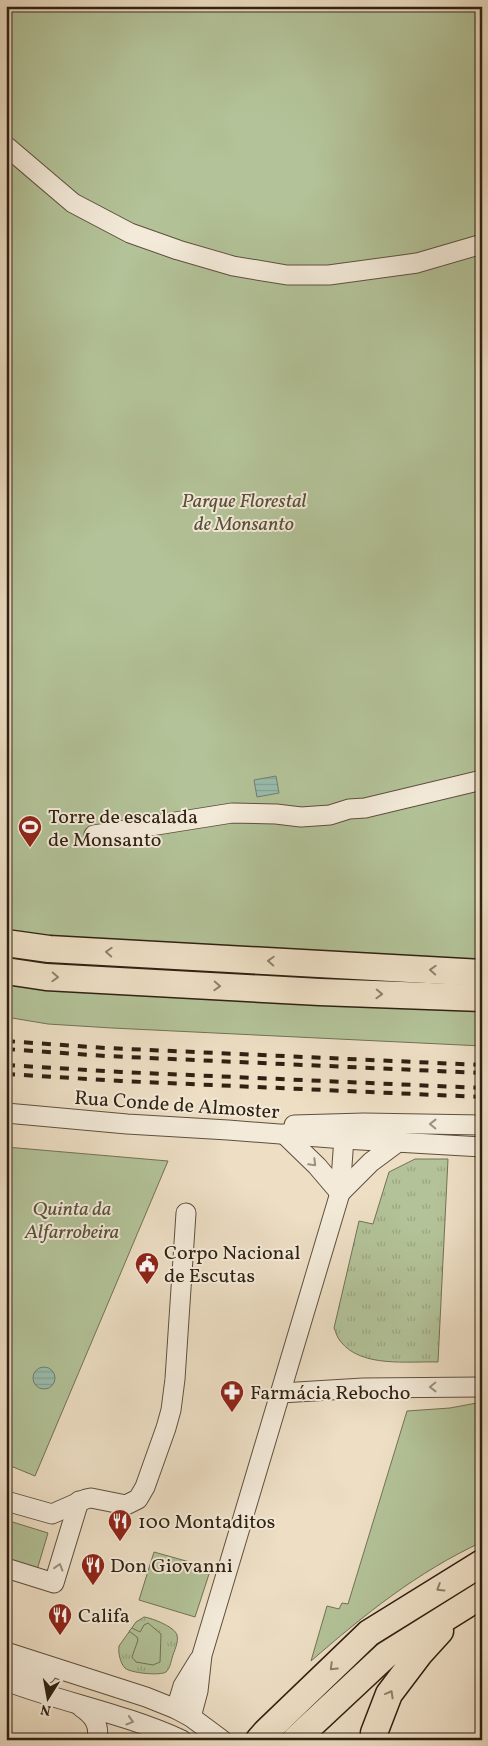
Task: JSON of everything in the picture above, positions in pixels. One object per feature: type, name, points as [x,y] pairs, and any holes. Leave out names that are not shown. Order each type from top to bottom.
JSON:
[{"type":"highway","points":[[6,943],[59,949],[482,973]]},
{"type":"highway","points":[[6,971],[46,977],[320,992],[482,998]]},
{"type":"highway","points":[[260,1740],[273,1725],[369,1633],[482,1563]]},
{"type":"highway","points":[[295,1740],[386,1655],[472,1600]]},
{"type":"highway","points":[[375,1740],[374,1733],[389,1694],[420,1653],[472,1600]]},
{"type":"street","points":[[6,146],[73,203],[130,233],[178,250],[233,266],[288,275],[329,276],[417,263],[482,244]]},
{"type":"street","points":[[94,835],[232,813],[276,814],[301,817],[330,815],[349,808],[365,808],[482,780]]},
{"type":"street","name":"Rua Conde de Almoster","points":[[6,1113],[127,1124],[284,1134],[344,1132]]},
{"type":"street","points":[[228,1130],[275,1125],[344,1132],[398,1142],[482,1147]]},
{"type":"street","points":[[344,1132],[482,1126]]},
{"type":"street","points":[[183,1713],[183,1686],[202,1655],[340,1193],[344,1132]]},
{"type":"street","points":[[284,1134],[317,1166],[340,1193]]},
{"type":"street","points":[[340,1193],[371,1162],[398,1142]]},
{"type":"street","points":[[6,1501],[52,1514],[79,1501],[91,1498],[126,1505],[138,1499],[146,1487],[172,1410],[186,1213]]},
{"type":"street","points":[[281,1393],[363,1388],[482,1387]]},
{"type":"street","points":[[6,1568],[54,1583],[79,1501]]},
{"type":"street","points":[[6,1652],[146,1697],[183,1713],[222,1740]]},
{"type":"street","points":[[6,1670],[74,1675]]},
{"type":"street","points":[[6,1681],[33,1692],[159,1730],[182,1740]]},
{"type":"street","points":[[6,1690],[33,1692]]},
{"type":"street","points":[[78,1705],[94,1718],[98,1727],[97,1740]]},
{"type":"green space","name":"Parque Florestal de Monsanto","points":[[6,6],[482,6],[482,1046],[112,1028],[48,1024],[6,1017]]},
{"type":"green space","name":"Quinta da Alfarrobeira","points":[[6,1147],[168,1161],[35,1476],[6,1464]]},
{"type":"green space","points":[[415,1159],[448,1159],[438,1362],[400,1362],[373,1359],[361,1356],[350,1350],[340,1340],[334,1328],[359,1221],[373,1224],[389,1172]]},
{"type":"green space","points":[[482,1402],[482,1542],[435,1567],[392,1595],[311,1661],[327,1606],[339,1609],[342,1603],[348,1604],[407,1411],[450,1408]]},
{"type":"green space","points":[[6,1520],[48,1533],[37,1570],[6,1560]]},
{"type":"green space","points":[[154,1552],[211,1568],[195,1617],[139,1600]]},
{"type":"green space","points":[[144,1617],[168,1626],[177,1635],[176,1646],[166,1672],[139,1673],[128,1670],[123,1666],[119,1654],[119,1646],[136,1622]]},
{"type":"green space","points":[[148,1623],[161,1634],[160,1662],[153,1665],[136,1662],[132,1657],[138,1640],[129,1631],[132,1628],[140,1632],[144,1625]]},
{"type":"shaded area","points":[[276,776],[279,793],[257,797],[254,780]]},
{"type":"shaded area","points":[[44,1367],[52,1370],[55,1378],[52,1386],[44,1389],[36,1386],[33,1378],[36,1370]]},
{"type":"railway","points":[[6,1041],[106,1048],[482,1065]]},
{"type":"railway","points":[[6,1049],[106,1056],[482,1073]]},
{"type":"railway","points":[[6,1065],[482,1088]]},
{"type":"railway","points":[[6,1074],[482,1097]]},
{"type":"place","name":"Torre de escalada de Monsanto","points":[[30,848]]},
{"type":"place","name":"Corpo Nacional de Escutas","points":[[147,1285]]},
{"type":"place","name":"Farmácia Rebocho","points":[[232,1413]]},
{"type":"place","name":"100 Montaditos","points":[[120,1542]]},
{"type":"place","name":"Don Giovanni","points":[[93,1586]]},
{"type":"place","name":"Califa","points":[[60,1636]]}]
